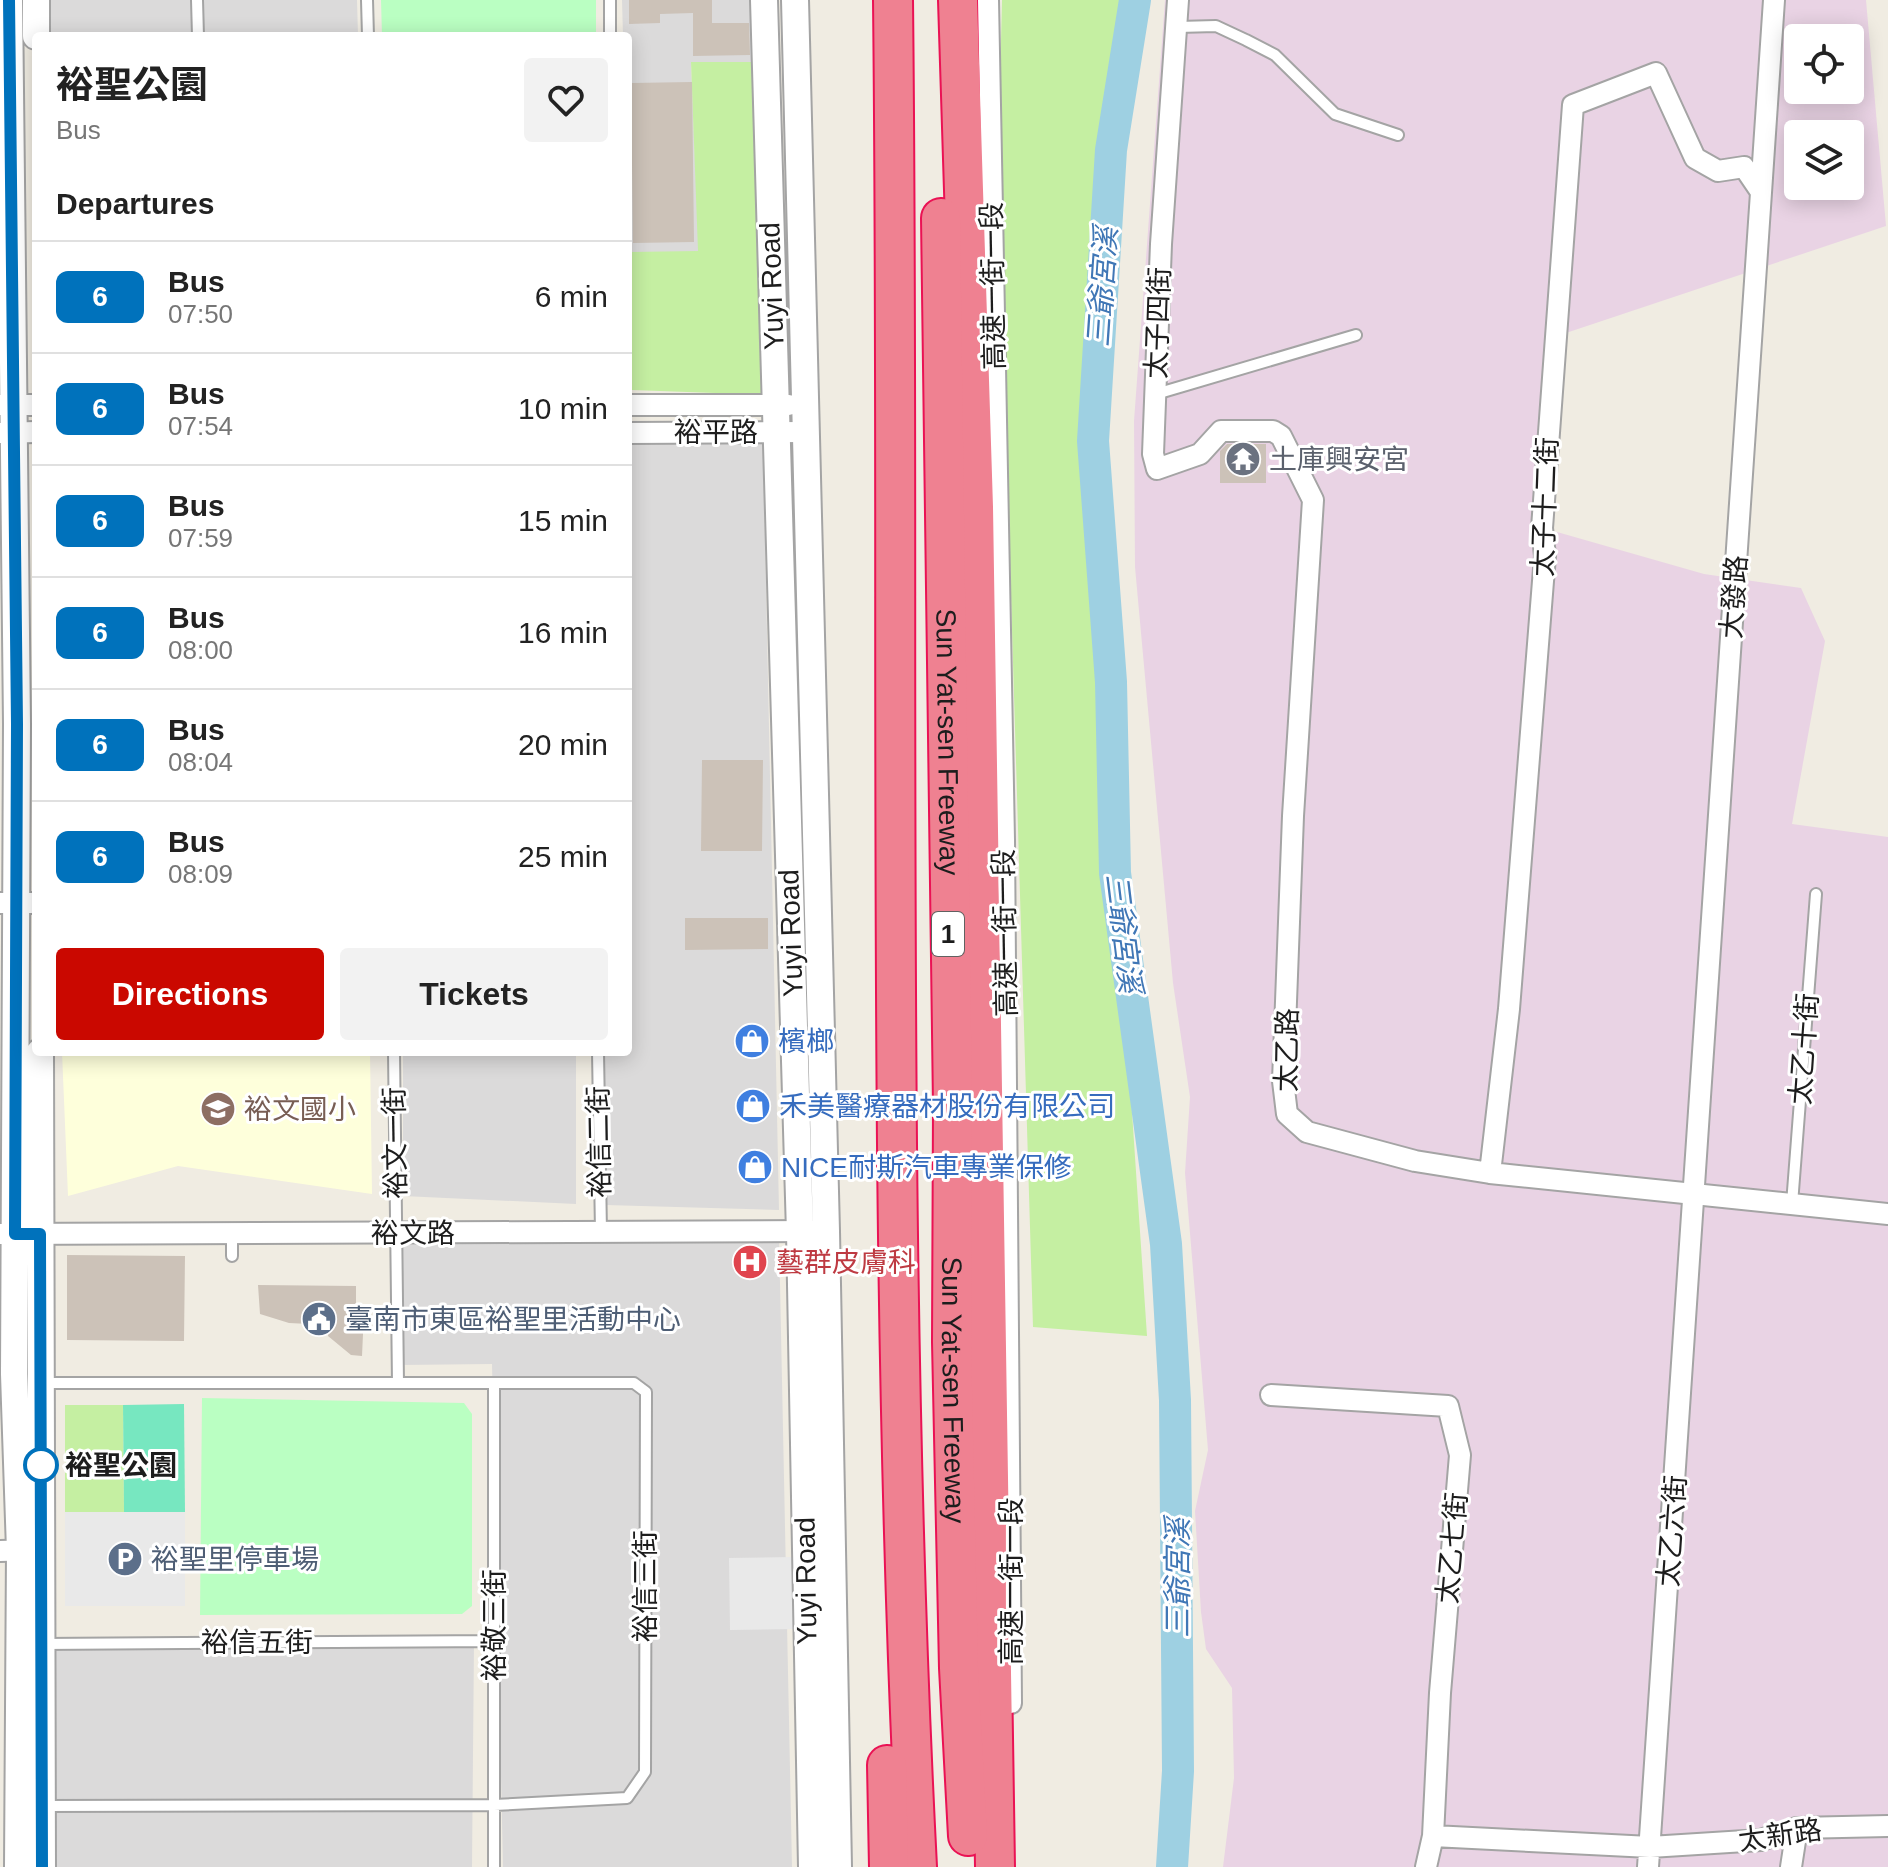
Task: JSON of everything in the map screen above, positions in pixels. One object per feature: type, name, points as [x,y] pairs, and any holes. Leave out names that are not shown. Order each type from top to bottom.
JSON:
[{"type":"highway","name":"Sun Yat-sen Freeway","points":[[893,0],[896,1263],[907,1678],[917,1867]]},
{"type":"highway","name":"Sun Yat-sen Freeway","points":[[938,0],[953,1106],[952,1342],[959,1668],[992,1861]]},
{"type":"highway","points":[[958,0],[970,371],[985,1101],[992,1861]]},
{"type":"highway","points":[[889,1867],[880,1379],[896,1263]]},
{"type":"street","points":[[9,0],[21,604],[17,903],[18,1234],[28,1383],[21,1550],[31,1643],[30,1806],[18,1867]]},
{"type":"street","points":[[36,0],[36,32]]},
{"type":"street","name":"Yuyi Road","points":[[764,0],[776,432],[813,1231],[838,1867]]},
{"type":"street","name":"Yuyi Road","points":[[795,0],[805,405],[813,1231],[812,1867]]},
{"type":"street","name":"高速一街一段","points":[[988,0],[1011,1437],[992,1861]]},
{"type":"street","name":"太子四街","points":[[1178,0],[1161,244],[1153,454],[1157,469],[1200,454],[1221,431],[1273,431],[1281,436],[1299,471]]},
{"type":"street","name":"大發路","points":[[1695,1195],[1774,0]]},
{"type":"street","name":"太子十二街","points":[[1490,1173],[1509,1009],[1545,556],[1542,528],[1573,105],[1656,73],[1695,158],[1718,171],[1744,167],[1761,192]]},
{"type":"street","name":"裕平路","points":[[632,405],[805,405]]},
{"type":"street","name":"裕平路","points":[[632,433],[805,432]]},
{"type":"street","name":"太乙路","points":[[1299,471],[1313,500],[1293,816],[1283,1081],[1287,1114],[1307,1132],[1415,1161],[1490,1173],[1888,1214]]},
{"type":"street","points":[[18,1234],[40,1056]]},
{"type":"street","name":"太乙六街","points":[[1649,1857],[1695,1195]]},
{"type":"street","name":"裕文路","points":[[18,1234],[813,1231]]},
{"type":"street","name":"太乙七街","points":[[1271,1395],[1448,1406],[1460,1455],[1440,1693],[1433,1836],[1426,1867]]},
{"type":"street","points":[[30,1806],[42,1867]]},
{"type":"street","name":"太新路","points":[[1433,1836],[1649,1857],[1761,1840],[1797,1828],[1888,1826]]},
{"type":"street","points":[[1791,1867],[1797,1828]]},
{"type":"lane","points":[[197,0],[198,32]]},
{"type":"lane","points":[[367,0],[368,32]]},
{"type":"lane","points":[[610,0],[610,32]]},
{"type":"lane","points":[[1178,27],[1216,26],[1246,40],[1275,55],[1335,114],[1398,135]]},
{"type":"lane","points":[[1156,394],[1356,335]]},
{"type":"lane","name":"太乙十街","points":[[1792,1204],[1816,894]]},
{"type":"lane","name":"裕文一街","points":[[394,1056],[398,1383]]},
{"type":"lane","name":"裕信二街","points":[[598,1056],[601,1232]]},
{"type":"lane","points":[[232,1232],[232,1256]]},
{"type":"lane","name":"裕信三街","points":[[28,1383],[634,1383],[646,1392],[645,1772],[627,1798],[494,1805],[30,1806]]},
{"type":"lane","name":"裕敬三街","points":[[494,1383],[494,1867]]},
{"type":"lane","name":"裕信五街","points":[[31,1643],[496,1641]]},
{"type":"shaded area","points":[[48,0],[357,0],[358,32],[47,32]]},
{"type":"shaded area","points":[[622,0],[754,0],[756,62],[691,62],[699,252],[632,252],[632,32],[623,32]]},
{"type":"shaded area","points":[[1165,0],[1866,0],[1886,226],[1548,339],[1543,528],[1704,574],[1801,588],[1825,641],[1792,824],[1888,837],[1888,1867],[1223,1867],[1234,1778],[1232,1688],[1206,1649],[1201,1612],[1195,1511],[1208,1450],[1185,1173],[1190,1097],[1173,983],[1135,567],[1134,421]]},
{"type":"shaded area","points":[[632,439],[763,439],[779,1210],[606,1205],[603,1056],[632,1056]]},
{"type":"shaded area","name":"裕文國小","points":[[62,1056],[370,1056],[372,1194],[178,1166],[68,1196]]},
{"type":"shaded area","points":[[403,1056],[576,1056],[576,1204],[403,1196]]},
{"type":"shaded area","points":[[779,1235],[792,1867],[503,1867],[492,1364],[400,1365],[398,1238]]},
{"type":"shaded area","name":"裕聖里停車場","points":[[65,1512],[185,1512],[185,1606],[65,1606]]},
{"type":"shaded area","points":[[794,1557],[796,1629],[730,1630],[729,1558]]},
{"type":"shaded area","points":[[474,1642],[472,1867],[48,1867],[51,1647]]},
{"type":"green space","points":[[381,0],[596,0],[596,32],[382,32]]},
{"type":"green space","points":[[1002,0],[1123,0],[1087,440],[1147,1336],[1033,1327],[998,163]]},
{"type":"green space","points":[[691,62],[756,62],[771,395],[632,390],[632,252],[698,251]]},
{"type":"green space","name":"裕聖公園","points":[[202,1398],[464,1403],[472,1414],[472,1606],[462,1614],[200,1615]]},
{"type":"green space","points":[[184,1404],[185,1512],[124,1512],[123,1405]]},
{"type":"green space","points":[[65,1405],[123,1405],[124,1512],[65,1512]]},
{"type":"building","points":[[629,0],[712,0],[712,23],[749,23],[750,55],[693,56],[693,13],[660,14],[660,23],[629,24]]},
{"type":"building","points":[[692,82],[694,242],[633,243],[632,83]]},
{"type":"building","name":"土庫興安宮","points":[[1227,444],[1266,444],[1266,483],[1220,483],[1220,451]]},
{"type":"building","points":[[702,760],[763,760],[762,851],[701,851]]},
{"type":"building","points":[[685,918],[768,918],[768,949],[685,950]]},
{"type":"building","points":[[67,1255],[185,1256],[184,1341],[67,1340]]},
{"type":"building","name":"臺南市東區裕聖里活動中心","points":[[258,1285],[356,1286],[356,1313],[364,1312],[362,1356],[351,1355],[328,1336],[329,1325],[289,1323],[260,1314]]},
{"type":"waterway","name":"三爺宮溪","points":[[1135,0],[1111,150],[1093,441],[1111,682],[1115,873],[1166,1244],[1175,1400],[1178,1771],[1172,1867]]},
{"type":"bus line","name":"6","points":[[9,0],[17,724],[15,1234],[40,1234],[42,1867]]},
{"type":"place","name":"土庫興安宮","points":[[1243,459]]},
{"type":"place","name":"檳榔","points":[[752,1041]]},
{"type":"place","name":"禾美醫療器材股份有限公司","points":[[753,1106]]},
{"type":"place","name":"裕文國小","points":[[218,1109]]},
{"type":"place","name":"NICE耐斯汽車專業保修","points":[[755,1167]]},
{"type":"place","name":"藝群皮膚科","points":[[750,1262]]},
{"type":"place","name":"臺南市東區裕聖里活動中心","points":[[319,1319]]},
{"type":"place","name":"裕聖公園","points":[[41,1465]]},
{"type":"place","name":"裕聖里停車場","points":[[125,1559]]}]
